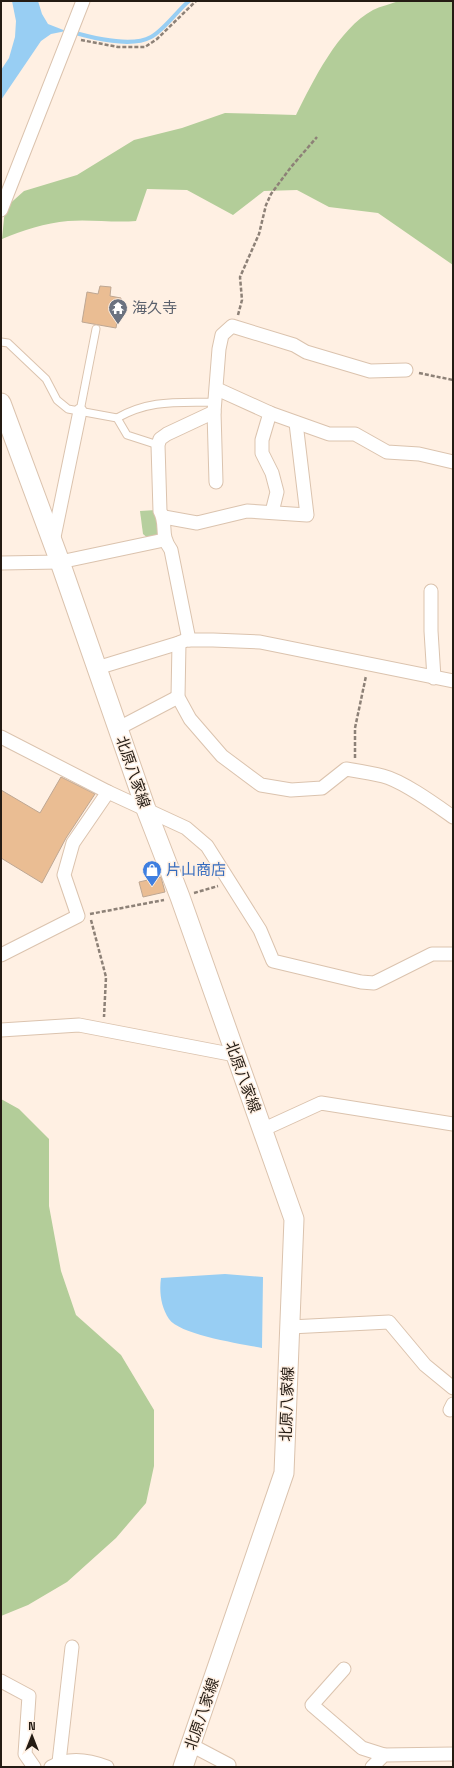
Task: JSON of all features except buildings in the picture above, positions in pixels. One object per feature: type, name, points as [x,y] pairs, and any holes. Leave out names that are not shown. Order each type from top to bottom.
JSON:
[{"type":"main road","name":"北原八家線","points":[[1,403],[60,562],[146,809],[180,897],[294,1219],[284,1473],[184,1767]]},
{"type":"street","points":[[1,210],[83,1]]},
{"type":"street","points":[[216,482],[215,407],[218,349],[222,335],[232,326],[294,345],[306,352],[370,371],[406,370]]},
{"type":"street","points":[[217,388],[270,413],[329,434],[355,434],[387,452],[419,454],[453,462]]},
{"type":"street","points":[[215,407],[167,434],[160,439],[158,445],[160,511],[164,517],[164,540],[170,550],[184,642],[178,697],[190,719],[222,756],[261,785],[291,790],[322,788],[346,769],[354,770],[384,776],[419,794],[453,817]]},
{"type":"street","points":[[53,543],[80,411]]},
{"type":"street","points":[[270,413],[262,440],[262,453],[272,473],[277,492],[272,512]]},
{"type":"street","points":[[164,517],[197,523],[247,511],[307,515],[296,423]]},
{"type":"street","points":[[1,563],[60,562],[164,540]]},
{"type":"street","points":[[431,591],[431,631],[434,678]]},
{"type":"street","points":[[96,668],[184,642],[213,640],[260,642],[453,681]]},
{"type":"street","points":[[118,729],[178,697]]},
{"type":"street","points":[[1,737],[108,792],[186,828],[207,846],[260,930],[274,961],[361,982],[374,983],[432,954],[453,954]]},
{"type":"street","points":[[1,955],[84,915],[64,875],[73,843],[108,792]]},
{"type":"street","points":[[1,1030],[79,1026],[235,1055]]},
{"type":"street","points":[[262,1130],[321,1103],[453,1124]]},
{"type":"street","points":[[290,1327],[389,1322],[425,1365],[453,1388]]},
{"type":"street","points":[[72,1647],[55,1764],[80,1760],[107,1767]]},
{"type":"street","points":[[344,1669],[312,1706],[362,1748],[384,1755],[453,1754]]},
{"type":"street","points":[[1,1681],[29,1696],[25,1754],[34,1767]]},
{"type":"street","points":[[191,1745],[228,1764]]},
{"type":"street","points":[[372,1767],[384,1755]]},
{"type":"lane","points":[[80,411],[96,329]]},
{"type":"lane","points":[[1,342],[8,343],[46,379],[57,400],[68,409],[117,418],[145,406],[157,403],[215,407]]},
{"type":"lane","points":[[117,418],[127,435],[158,445]]},
{"type":"path","points":[[71,33],[118,47],[145,47],[157,39],[180,14],[196,1]]},
{"type":"path","points":[[232,326],[241,309],[240,277],[260,234],[266,205],[271,194],[291,166],[317,137]]},
{"type":"path","points":[[406,370],[453,380]]},
{"type":"path","points":[[354,770],[355,728],[361,706],[369,663]]},
{"type":"path","points":[[103,1030],[106,977],[84,915],[180,897],[230,882]]},
{"type":"green space","points":[[399,1],[453,1],[453,265],[378,213],[329,207],[297,190],[264,191],[233,215],[187,190],[147,189],[136,221],[76,221],[51,223],[34,227],[2,239],[5,208],[24,191],[77,175],[134,140],[182,128],[225,113],[296,115],[310,87],[328,57],[349,30],[360,19],[373,10]]},
{"type":"green space","points":[[156,510],[161,533],[150,540],[143,534],[140,511]]},
{"type":"green space","points":[[1,1099],[19,1109],[49,1139],[49,1206],[61,1271],[76,1315],[121,1355],[154,1410],[154,1466],[146,1503],[116,1538],[67,1582],[28,1605],[1,1616]]},
{"type":"water","points":[[12,1],[38,1],[42,14],[48,24],[66,31],[51,34],[41,41],[1,100],[1,70],[9,58],[15,37],[16,21]]},
{"type":"water","points":[[225,1274],[263,1277],[262,1348],[212,1338],[185,1330],[175,1325],[169,1319],[164,1310],[160,1289],[161,1278]]},
{"type":"waterway","points":[[72,32],[112,41],[133,42],[143,40],[151,37],[161,30],[189,1]]},
{"type":"place","name":"海久寺","points":[[118,325]]},
{"type":"place","name":"片山商店","points":[[152,887]]}]
